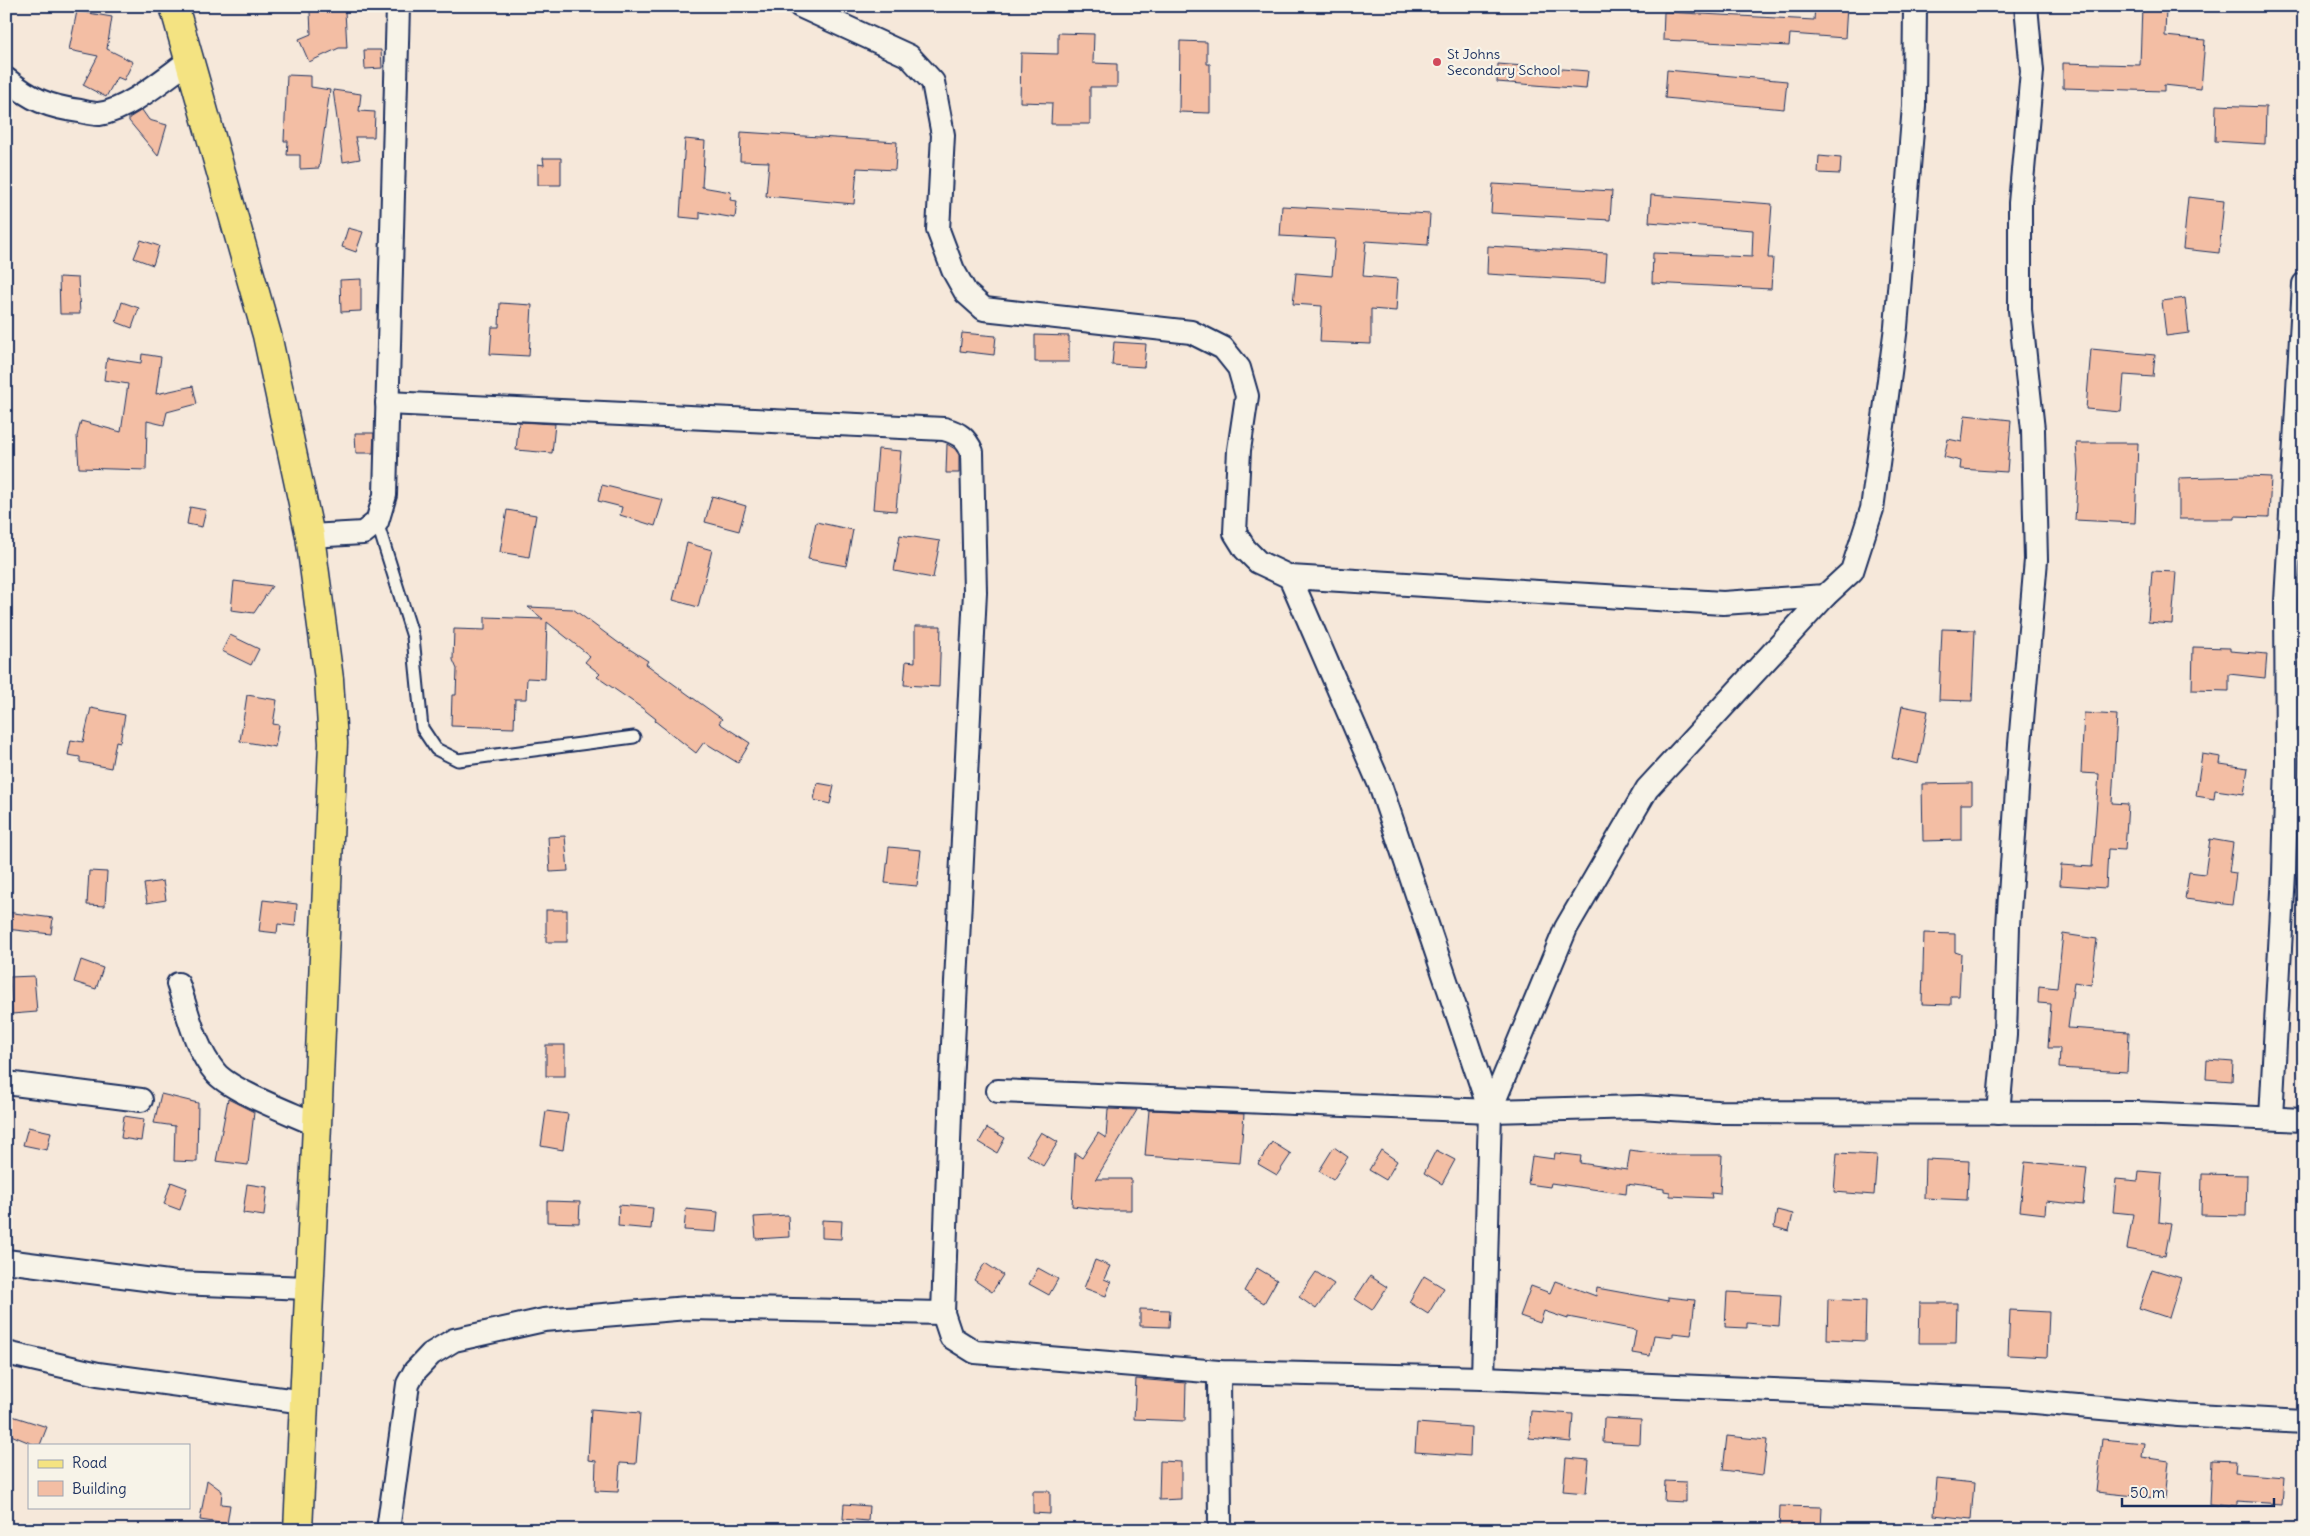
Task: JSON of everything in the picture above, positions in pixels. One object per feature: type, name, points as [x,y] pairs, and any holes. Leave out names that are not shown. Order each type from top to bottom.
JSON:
[{"type":"main road","points":[[174,6],[267,335],[310,536],[329,679],[333,743],[318,1125],[308,1288],[298,1530]]},
{"type":"street","points":[[310,536],[363,533],[377,522],[385,494],[398,6]]},
{"type":"street","points":[[800,6],[909,56],[933,82],[943,135],[938,230],[953,270],[966,293],[984,308],[1191,332],[1223,348],[1239,368],[1247,396],[1240,450],[1235,533],[1245,549],[1258,562],[1290,577],[1723,603],[1826,596]]},
{"type":"street","points":[[1490,1112],[1566,928],[1647,789],[1826,596],[1852,571],[1872,509],[1896,327],[1914,106],[1915,6]]},
{"type":"street","points":[[1998,1113],[2005,1036],[2008,926],[2020,744],[2036,560],[2033,430],[2020,310],[2020,203],[2032,71],[2026,6]]},
{"type":"street","points":[[6,79],[26,95],[41,103],[98,114],[118,107],[139,96],[189,61]]},
{"type":"street","points":[[2271,1118],[2285,817],[2286,600],[2304,284]]},
{"type":"street","points":[[387,403],[944,430],[955,432],[966,439],[972,452],[975,592],[951,1085],[943,1313],[951,1337],[975,1352],[1219,1372],[1482,1378],[2012,1400],[2178,1416],[2304,1422]]},
{"type":"street","points":[[1290,577],[1380,785],[1490,1112],[1482,1378]]},
{"type":"street","points":[[178,984],[198,1044],[216,1074],[241,1091],[318,1125]]},
{"type":"street","points":[[6,1083],[141,1100]]},
{"type":"street","points":[[998,1091],[1490,1112],[1640,1107],[1717,1112],[2136,1113],[2304,1120]]},
{"type":"street","points":[[6,1261],[176,1283],[308,1288]]},
{"type":"street","points":[[388,1530],[408,1384],[414,1371],[431,1354],[454,1340],[544,1320],[687,1308],[943,1313]]},
{"type":"street","points":[[6,1353],[98,1374],[304,1402]]},
{"type":"street","points":[[1219,1372],[1220,1530]]},
{"type":"lane","points":[[377,522],[413,637],[422,728],[436,749],[458,760],[634,737]]},
{"type":"building","points":[[1815,6],[1847,6],[1845,38],[1790,34],[1789,46],[1663,40],[1664,12],[1814,20]]},
{"type":"building","points":[[2142,6],[2166,6],[2165,36],[2205,40],[2201,89],[2164,85],[2164,91],[2063,88],[2063,63],[2140,65]]},
{"type":"building","points":[[77,11],[112,17],[107,49],[133,62],[124,80],[117,77],[106,97],[83,85],[98,56],[69,50]]},
{"type":"building","points":[[310,11],[345,11],[347,48],[339,48],[309,62],[299,39],[311,34]]},
{"type":"building","points":[[1058,33],[1094,34],[1093,63],[1117,64],[1117,87],[1090,87],[1090,124],[1051,124],[1052,103],[1020,102],[1021,53],[1058,54]]},
{"type":"building","points":[[1180,41],[1207,42],[1207,64],[1210,64],[1210,113],[1179,112]]},
{"type":"building","points":[[364,50],[381,50],[382,68],[365,69]]},
{"type":"building","points":[[1498,64],[1588,71],[1586,89],[1497,82]]},
{"type":"building","points":[[1667,70],[1787,81],[1784,109],[1665,98]]},
{"type":"building","points":[[287,75],[311,76],[311,87],[330,90],[319,168],[300,169],[300,155],[287,155],[288,141],[284,141]]},
{"type":"building","points":[[333,90],[361,94],[359,111],[375,112],[374,137],[355,137],[360,159],[343,162]]},
{"type":"building","points":[[2216,105],[2266,107],[2265,144],[2215,141]]},
{"type":"building","points":[[142,110],[149,120],[167,125],[158,156],[129,121],[129,118]]},
{"type":"building","points":[[741,132],[897,142],[895,170],[857,168],[854,204],[766,196],[769,162],[740,161]]},
{"type":"building","points":[[685,139],[705,141],[702,187],[731,192],[730,200],[737,201],[735,218],[700,212],[700,219],[680,217]]},
{"type":"building","points":[[1819,156],[1841,158],[1840,174],[1818,173]]},
{"type":"building","points":[[543,158],[561,158],[561,185],[538,185],[538,164],[544,165]]},
{"type":"building","points":[[1493,184],[1612,191],[1610,220],[1491,213]]},
{"type":"building","points":[[1651,195],[1772,204],[1768,258],[1773,258],[1771,289],[1652,283],[1653,253],[1752,257],[1753,230],[1649,222]]},
{"type":"building","points":[[2188,197],[2224,201],[2219,253],[2183,249]]},
{"type":"building","points":[[1282,206],[1430,214],[1428,245],[1366,241],[1363,276],[1398,279],[1396,311],[1371,309],[1371,344],[1320,342],[1322,306],[1293,304],[1296,273],[1332,276],[1335,239],[1280,236]]},
{"type":"building","points":[[348,228],[363,232],[356,252],[342,247]]},
{"type":"building","points":[[141,240],[159,246],[153,265],[134,258]]},
{"type":"building","points":[[1488,246],[1607,253],[1605,281],[1487,274]]},
{"type":"building","points":[[59,277],[78,278],[80,314],[60,314]]},
{"type":"building","points":[[361,279],[361,311],[341,312],[340,280]]},
{"type":"building","points":[[2185,298],[2189,333],[2166,336],[2162,301]]},
{"type":"building","points":[[122,302],[139,308],[132,328],[116,322]]},
{"type":"building","points":[[500,303],[532,305],[529,356],[490,354],[492,327],[499,327]]},
{"type":"building","points":[[962,333],[996,336],[994,355],[960,351]]},
{"type":"building","points":[[1035,335],[1069,336],[1069,362],[1035,362]]},
{"type":"building","points":[[1114,342],[1146,344],[1144,367],[1112,365]]},
{"type":"building","points":[[2091,349],[2155,355],[2153,377],[2124,375],[2121,412],[2086,409]]},
{"type":"building","points":[[142,354],[161,357],[156,394],[193,386],[197,404],[167,412],[164,425],[147,421],[146,470],[79,468],[77,436],[81,421],[121,432],[128,384],[104,380],[107,358],[141,363]]},
{"type":"building","points":[[1965,415],[2011,420],[2007,472],[1960,469],[1961,461],[1944,457],[1948,439],[1962,442]]},
{"type":"building","points":[[519,422],[555,424],[552,453],[516,450]]},
{"type":"building","points":[[355,433],[374,433],[373,453],[356,453]]},
{"type":"building","points":[[2076,443],[2138,443],[2135,523],[2075,520],[2078,470]]},
{"type":"building","points":[[947,444],[955,449],[959,455],[959,473],[946,473]]},
{"type":"building","points":[[878,449],[901,451],[896,511],[873,509]]},
{"type":"building","points":[[2271,477],[2269,517],[2235,516],[2235,519],[2179,519],[2179,478]]},
{"type":"building","points":[[602,485],[663,500],[655,526],[620,515],[622,507],[598,501]]},
{"type":"building","points":[[712,496],[746,506],[739,531],[705,522]]},
{"type":"building","points":[[190,507],[206,510],[202,527],[187,524]]},
{"type":"building","points":[[507,510],[536,515],[529,557],[500,552]]},
{"type":"building","points":[[816,522],[853,530],[846,566],[808,559]]},
{"type":"building","points":[[900,535],[940,541],[933,578],[894,571]]},
{"type":"building","points":[[687,543],[712,550],[698,607],[673,600]]},
{"type":"building","points":[[2152,571],[2176,572],[2172,624],[2148,622]]},
{"type":"building","points":[[234,581],[272,586],[254,613],[231,610]]},
{"type":"building","points":[[528,607],[573,609],[620,644],[648,661],[646,664],[722,719],[719,723],[750,743],[738,763],[704,742],[696,753],[655,721],[656,719],[642,708],[597,677],[600,674],[585,662],[590,656],[547,622],[545,679],[527,678],[526,699],[515,699],[514,728],[451,726],[452,695],[456,695],[457,669],[453,660],[454,629],[485,630],[485,617],[543,619]]},
{"type":"building","points":[[915,626],[941,626],[939,687],[904,685],[906,661],[915,662]]},
{"type":"building","points":[[1942,629],[1975,630],[1972,701],[1939,700]]},
{"type":"building","points":[[230,635],[259,649],[251,665],[222,651]]},
{"type":"building","points":[[2193,647],[2230,648],[2230,651],[2267,654],[2265,678],[2229,674],[2229,691],[2192,690]]},
{"type":"building","points":[[247,695],[277,700],[273,724],[279,725],[275,747],[240,741]]},
{"type":"building","points":[[1902,706],[1928,711],[1918,764],[1892,758]]},
{"type":"building","points":[[91,708],[125,715],[120,742],[116,741],[111,768],[80,762],[80,757],[68,755],[71,740],[83,742]]},
{"type":"building","points":[[2084,713],[2117,715],[2112,803],[2128,804],[2125,850],[2108,849],[2106,888],[2060,885],[2061,865],[2092,867],[2099,774],[2081,773]]},
{"type":"building","points":[[2202,754],[2221,757],[2220,764],[2248,768],[2244,794],[2215,790],[2214,799],[2196,796]]},
{"type":"building","points":[[817,783],[834,786],[830,804],[814,800]]},
{"type":"building","points":[[1972,783],[1972,804],[1961,804],[1961,840],[1923,841],[1922,784]]},
{"type":"building","points":[[565,836],[568,871],[550,872],[548,837]]},
{"type":"building","points":[[2210,839],[2233,843],[2229,872],[2236,873],[2232,905],[2185,899],[2189,872],[2205,874]]},
{"type":"building","points":[[889,847],[921,850],[917,886],[885,883]]},
{"type":"building","points":[[89,871],[107,872],[105,906],[87,905]]},
{"type":"building","points":[[163,881],[166,900],[147,903],[144,884]]},
{"type":"building","points":[[263,900],[297,904],[295,926],[278,924],[277,933],[259,931]]},
{"type":"building","points":[[546,910],[567,910],[567,942],[546,942]]},
{"type":"building","points":[[6,912],[53,918],[51,934],[6,929]]},
{"type":"building","points":[[1924,933],[1955,934],[1955,952],[1961,954],[1959,996],[1951,996],[1951,1005],[1922,1004]]},
{"type":"building","points":[[2063,934],[2097,939],[2091,985],[2074,982],[2068,1028],[2129,1032],[2127,1072],[2059,1068],[2060,1048],[2048,1048],[2051,1004],[2038,1003],[2039,986],[2057,988]]},
{"type":"building","points":[[81,960],[103,968],[96,989],[74,982]]},
{"type":"building","points":[[34,976],[37,1012],[12,1014],[10,977]]},
{"type":"building","points":[[546,1045],[565,1045],[565,1076],[546,1076]]},
{"type":"building","points":[[2207,1060],[2233,1062],[2232,1081],[2206,1079]]},
{"type":"building","points":[[161,1094],[198,1103],[197,1162],[174,1161],[175,1126],[154,1123]]},
{"type":"building","points":[[228,1099],[254,1112],[248,1165],[216,1161]]},
{"type":"building","points":[[1108,1109],[1137,1110],[1096,1179],[1131,1179],[1131,1210],[1105,1210],[1072,1206],[1075,1153],[1082,1158],[1098,1133],[1106,1138]]},
{"type":"building","points":[[1149,1110],[1244,1114],[1240,1163],[1145,1156]]},
{"type":"building","points":[[546,1111],[568,1114],[563,1150],[541,1146]]},
{"type":"building","points":[[124,1116],[144,1119],[141,1141],[121,1138]]},
{"type":"building","points":[[28,1127],[51,1132],[47,1150],[23,1145]]},
{"type":"building","points":[[987,1128],[1005,1138],[997,1153],[979,1142]]},
{"type":"building","points":[[1041,1132],[1058,1142],[1043,1166],[1027,1155]]},
{"type":"building","points":[[1272,1142],[1291,1154],[1277,1175],[1258,1164]]},
{"type":"building","points":[[1334,1147],[1348,1157],[1333,1180],[1319,1171]]},
{"type":"building","points":[[1381,1150],[1397,1161],[1386,1180],[1369,1170]]},
{"type":"building","points":[[1436,1150],[1455,1160],[1442,1184],[1424,1173]]},
{"type":"building","points":[[1630,1150],[1666,1155],[1722,1155],[1720,1194],[1711,1193],[1712,1198],[1670,1196],[1670,1192],[1664,1191],[1664,1189],[1627,1184],[1626,1194],[1551,1183],[1550,1187],[1528,1184],[1532,1156],[1554,1159],[1555,1153],[1581,1156],[1580,1163],[1627,1170]]},
{"type":"building","points":[[1837,1153],[1877,1155],[1874,1195],[1834,1192]]},
{"type":"building","points":[[1925,1159],[1969,1161],[1967,1200],[1924,1198]]},
{"type":"building","points":[[2025,1162],[2087,1168],[2083,1205],[2046,1201],[2045,1214],[2020,1211]]},
{"type":"building","points":[[2139,1171],[2162,1173],[2159,1222],[2171,1224],[2165,1256],[2127,1249],[2133,1214],[2113,1212],[2116,1179],[2138,1181]]},
{"type":"building","points":[[2202,1174],[2247,1175],[2246,1216],[2201,1215]]},
{"type":"building","points":[[171,1182],[187,1188],[180,1210],[164,1204]]},
{"type":"building","points":[[247,1184],[267,1187],[264,1216],[243,1213]]},
{"type":"building","points":[[547,1201],[580,1202],[579,1223],[547,1222]]},
{"type":"building","points":[[619,1205],[653,1208],[651,1229],[618,1226]]},
{"type":"building","points":[[686,1209],[718,1212],[716,1232],[684,1230]]},
{"type":"building","points":[[1777,1210],[1793,1214],[1789,1231],[1774,1227]]},
{"type":"building","points":[[788,1215],[789,1237],[756,1239],[754,1217]]},
{"type":"building","points":[[822,1220],[842,1221],[841,1239],[822,1238]]},
{"type":"building","points":[[1095,1260],[1110,1266],[1104,1279],[1111,1282],[1106,1296],[1084,1288]]},
{"type":"building","points":[[985,1263],[1003,1275],[992,1292],[974,1280]]},
{"type":"building","points":[[1038,1268],[1058,1279],[1049,1295],[1029,1284]]},
{"type":"building","points":[[1257,1268],[1277,1280],[1264,1303],[1244,1291]]},
{"type":"building","points":[[2152,1269],[2181,1278],[2169,1318],[2139,1308]]},
{"type":"building","points":[[1316,1272],[1334,1284],[1316,1309],[1299,1297]]},
{"type":"building","points":[[1370,1276],[1387,1287],[1372,1310],[1355,1299]]},
{"type":"building","points":[[1424,1276],[1444,1288],[1428,1314],[1409,1302]]},
{"type":"building","points":[[1555,1281],[1596,1296],[1597,1288],[1668,1301],[1668,1297],[1695,1300],[1691,1335],[1673,1333],[1673,1337],[1654,1335],[1650,1356],[1632,1353],[1636,1330],[1568,1317],[1568,1319],[1544,1311],[1540,1323],[1520,1316],[1531,1286],[1550,1293]]},
{"type":"building","points":[[1727,1292],[1781,1295],[1779,1326],[1747,1323],[1747,1328],[1725,1327]]},
{"type":"building","points":[[1828,1299],[1866,1301],[1865,1341],[1827,1339]]},
{"type":"building","points":[[1920,1303],[1957,1303],[1956,1343],[1919,1343]]},
{"type":"building","points":[[1140,1309],[1170,1310],[1169,1327],[1140,1326]]},
{"type":"building","points":[[2010,1310],[2049,1312],[2047,1357],[2008,1355]]},
{"type":"building","points":[[1136,1379],[1186,1383],[1185,1421],[1134,1419]]},
{"type":"building","points":[[591,1409],[640,1413],[636,1464],[620,1463],[618,1492],[595,1491],[596,1461],[588,1460]]},
{"type":"building","points":[[1531,1411],[1573,1414],[1571,1442],[1529,1438]]},
{"type":"building","points":[[6,1414],[47,1427],[40,1444],[33,1444],[6,1433]]},
{"type":"building","points":[[1604,1418],[1641,1420],[1640,1444],[1603,1442]]},
{"type":"building","points":[[1417,1423],[1471,1427],[1470,1456],[1415,1452]]},
{"type":"building","points":[[1727,1436],[1767,1440],[1763,1475],[1723,1470]]},
{"type":"building","points":[[2102,1439],[2144,1443],[2142,1457],[2169,1461],[2165,1499],[2096,1492]]},
{"type":"building","points":[[1566,1458],[1589,1460],[1586,1493],[1563,1491]]},
{"type":"building","points":[[2212,1460],[2236,1461],[2235,1473],[2284,1477],[2282,1504],[2237,1501],[2237,1507],[2210,1504]]},
{"type":"building","points":[[1160,1461],[1181,1462],[1181,1499],[1159,1500]]},
{"type":"building","points":[[1937,1479],[1974,1483],[1971,1519],[1934,1515]]},
{"type":"building","points":[[207,1480],[222,1491],[221,1504],[230,1505],[227,1524],[200,1520]]},
{"type":"building","points":[[1665,1481],[1686,1482],[1686,1502],[1664,1501]]},
{"type":"building","points":[[1033,1491],[1050,1491],[1050,1514],[1033,1513]]},
{"type":"building","points":[[844,1504],[869,1506],[868,1521],[843,1519]]},
{"type":"building","points":[[1780,1506],[1822,1507],[1821,1530],[1779,1530]]},
{"type":"place","name":"St Johns Secondary School","points":[[1437,62]]}]
